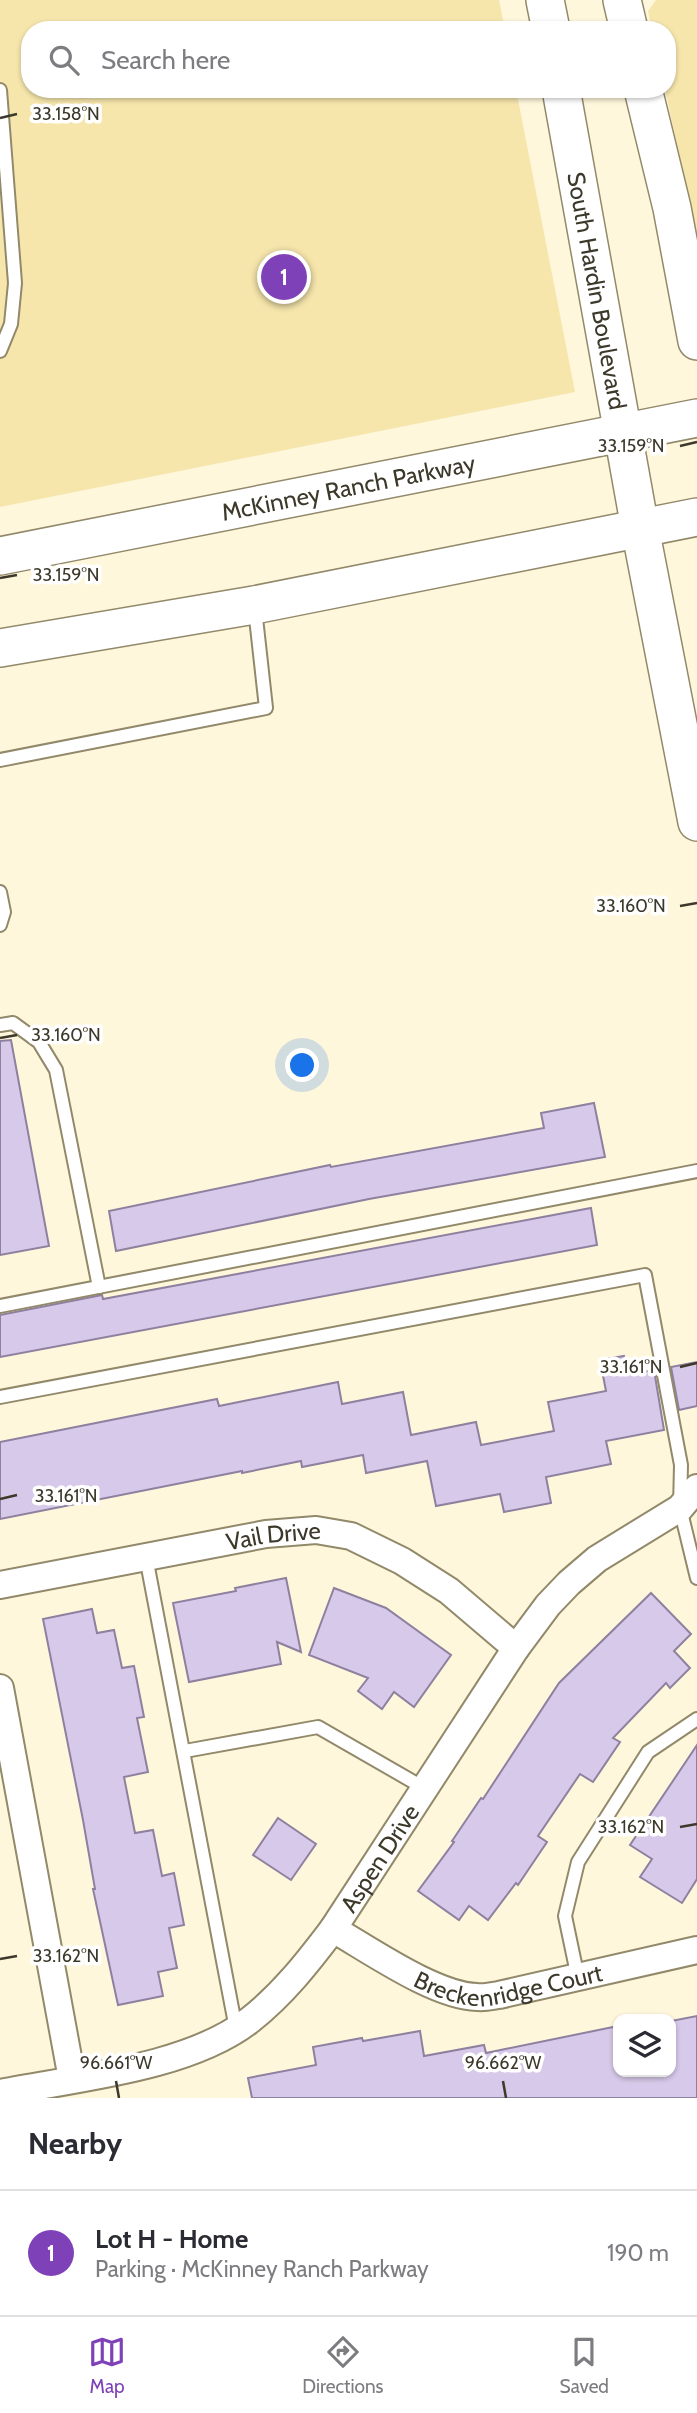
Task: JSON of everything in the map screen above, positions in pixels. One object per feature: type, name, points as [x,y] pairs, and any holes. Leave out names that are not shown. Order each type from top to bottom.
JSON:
[{"type":"main road","points":[[545,0],[549,21]]},
{"type":"main road","points":[[622,0],[627,21]]},
{"type":"main road","name":"South Hardin Boulevard","points":[[563,98],[622,432],[697,822]]},
{"type":"main road","points":[[645,98],[672,208],[697,341]]},
{"type":"main road","name":"McKinney Ranch Parkway","points":[[0,556],[697,418]]},
{"type":"main road","points":[[0,648],[254,605],[697,517]]},
{"type":"street","name":"Aspen Drive","points":[[0,2092],[144,2065],[193,2052],[236,2029],[275,1999],[301,1972],[333,1929],[516,1648],[548,1605],[597,1559],[688,1508],[697,1488]]},
{"type":"street","name":"Vail Drive","points":[[0,1585],[266,1534],[316,1530],[351,1536],[402,1562],[449,1591],[516,1648]]},
{"type":"street","points":[[0,1688],[72,2079]]},
{"type":"street","name":"Breckenridge Court","points":[[333,1929],[443,1990],[476,1998],[578,1978],[697,1950]]},
{"type":"lane","points":[[0,90],[15,283],[11,324],[0,351]]},
{"type":"lane","points":[[0,760],[266,708],[254,605]]},
{"type":"lane","points":[[0,892],[4,912],[0,925]]},
{"type":"lane","points":[[0,1025],[13,1023],[39,1042],[56,1070],[99,1287]]},
{"type":"lane","points":[[0,1306],[697,1171]]},
{"type":"lane","points":[[0,1397],[645,1275],[681,1465],[697,1578]]},
{"type":"lane","points":[[146,1557],[236,2029]]},
{"type":"lane","points":[[578,1978],[565,1916],[578,1862],[648,1752],[697,1719]]},
{"type":"lane","points":[[185,1751],[318,1727],[425,1788]]},
{"type":"shaded area","points":[[0,0],[499,0],[503,21],[21,21],[21,98],[518,98],[575,392],[0,507]]},
{"type":"shaded area","points":[[656,0],[697,0],[697,240],[667,98],[676,98],[676,21],[650,21],[648,11]]},
{"type":"building","points":[[11,1040],[49,1246],[0,1255],[0,1041]]},
{"type":"building","points":[[594,1103],[605,1157],[369,1199],[116,1251],[109,1211],[330,1165],[331,1167],[544,1128],[541,1113]]},
{"type":"building","points":[[591,1208],[597,1245],[0,1357],[0,1315],[102,1295],[103,1299]]},
{"type":"building","points":[[624,1356],[628,1375],[654,1370],[664,1430],[606,1441],[611,1464],[546,1477],[551,1503],[504,1512],[500,1494],[436,1506],[427,1461],[366,1473],[363,1455],[302,1467],[301,1461],[242,1471],[0,1519],[0,1442],[217,1399],[219,1406],[338,1382],[342,1404],[403,1392],[411,1435],[476,1422],[481,1445],[554,1431],[548,1402],[606,1391],[600,1360]]},
{"type":"building","points":[[697,1362],[697,1406],[679,1410],[671,1367]]},
{"type":"building","points":[[286,1578],[301,1652],[277,1642],[281,1664],[189,1682],[173,1603]]},
{"type":"building","points":[[334,1588],[386,1608],[451,1655],[414,1707],[394,1692],[382,1709],[358,1691],[368,1678],[309,1655]]},
{"type":"building","points":[[651,1593],[691,1634],[674,1651],[690,1668],[670,1688],[666,1683],[613,1738],[620,1742],[593,1782],[580,1774],[538,1836],[547,1842],[518,1885],[516,1883],[488,1920],[469,1906],[459,1920],[418,1891],[454,1842],[452,1841],[481,1798],[483,1799],[559,1683]]},
{"type":"building","points":[[92,1609],[97,1633],[114,1630],[122,1668],[134,1666],[144,1717],[137,1718],[148,1772],[124,1777],[135,1833],[153,1830],[162,1876],[174,1873],[184,1925],[169,1928],[177,1968],[158,1972],[163,1996],[118,2005],[93,1889],[83,1820],[43,1619]]},
{"type":"building","points":[[697,1745],[697,1879],[682,1903],[640,1877],[652,1859],[630,1845]]},
{"type":"building","points":[[278,1818],[316,1844],[291,1880],[253,1855]]},
{"type":"building","points":[[697,2016],[697,2098],[252,2098],[248,2078],[316,2065],[313,2047],[362,2038],[363,2041],[420,2031],[424,2056],[484,2045],[486,2053],[613,2027],[613,2077],[676,2077],[676,2020]]},
{"type":"place","name":"Lot H - Home","points":[[284,277]]}]
